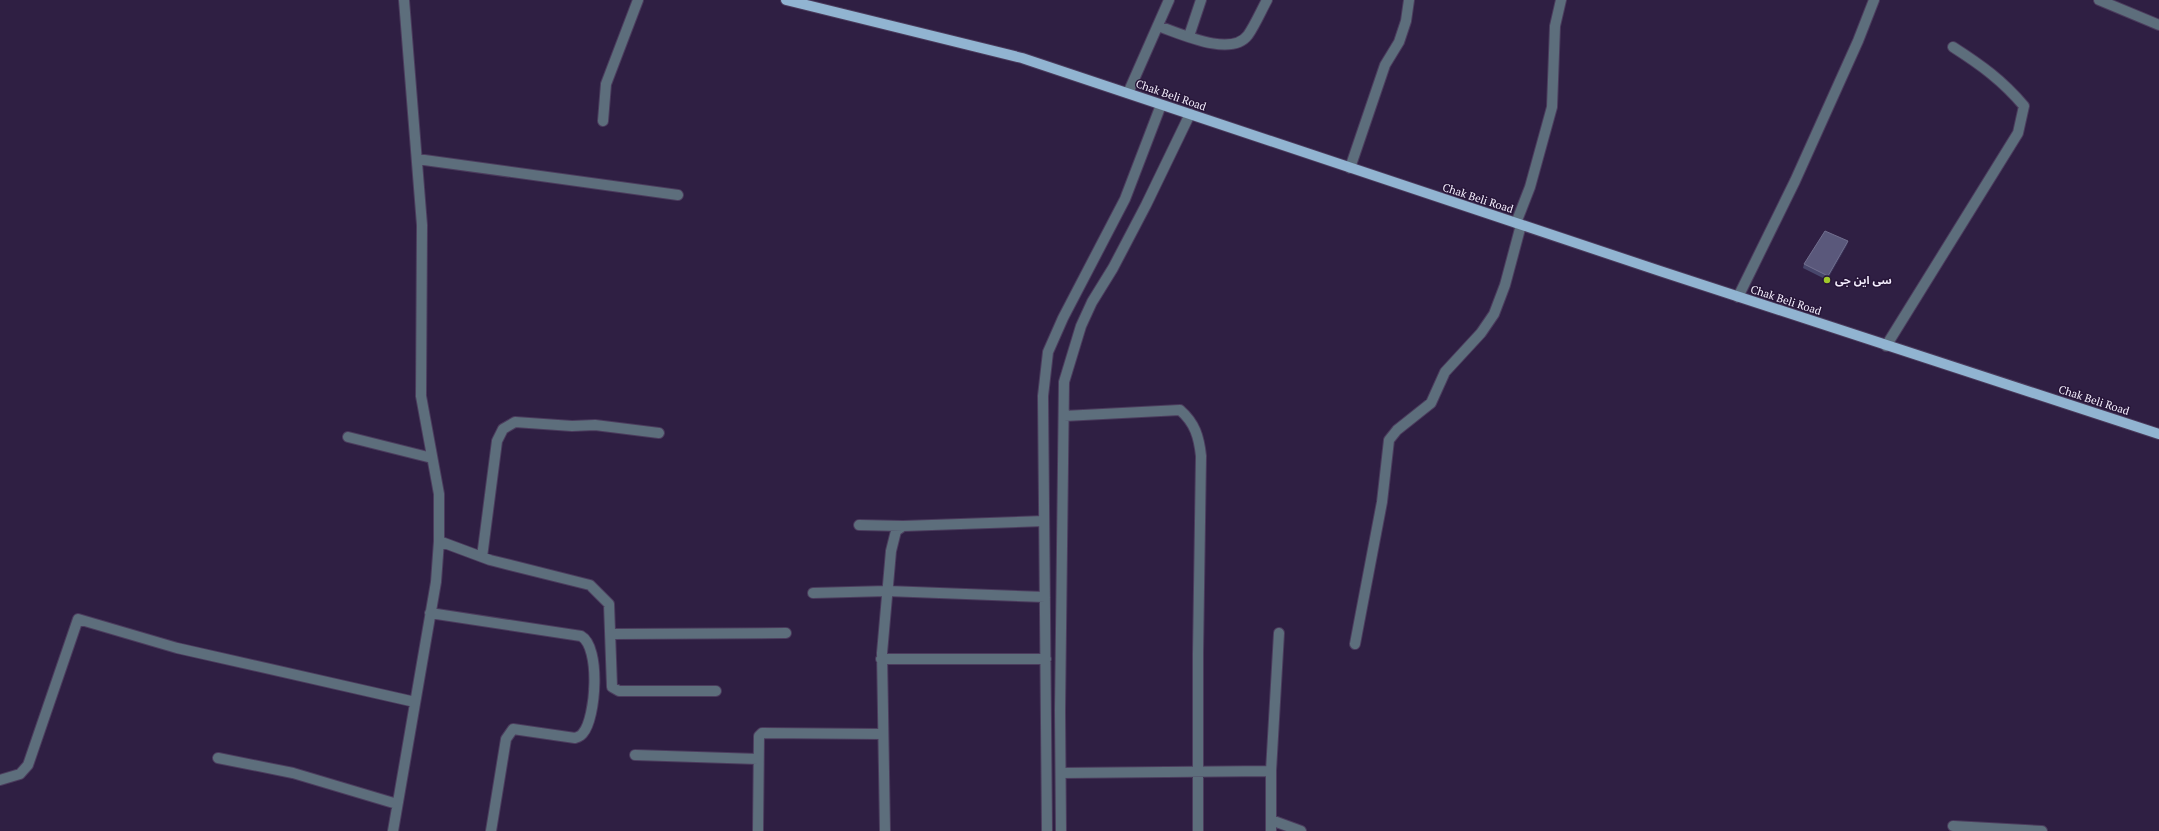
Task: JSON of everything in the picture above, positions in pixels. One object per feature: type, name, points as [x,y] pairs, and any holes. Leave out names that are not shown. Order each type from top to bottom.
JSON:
[{"type":"main road","name":"Chak Beli Road","points":[[786,0],[1022,58],[1886,346],[2159,434]]},
{"type":"street","points":[[393,831],[436,582],[439,541],[439,494],[421,396],[422,225],[404,0]]},
{"type":"street","points":[[603,121],[606,84],[638,0]]},
{"type":"street","points":[[1128,93],[1169,0]]},
{"type":"street","points":[[1189,36],[1202,0]]},
{"type":"street","points":[[1158,26],[1214,44],[1235,44],[1247,37],[1267,0]]},
{"type":"street","points":[[1350,168],[1385,65],[1399,42],[1406,21],[1410,0]]},
{"type":"street","points":[[1355,644],[1382,502],[1389,440],[1397,430],[1431,403],[1445,372],[1481,333],[1494,314],[1505,285],[1518,224],[1552,108],[1555,26],[1561,0]]},
{"type":"street","points":[[1738,297],[1795,181],[1858,41],[1874,0]]},
{"type":"street","points":[[2099,0],[2159,25]]},
{"type":"street","points":[[1886,346],[2018,133],[2023,117],[2024,106],[2007,86],[1987,70],[1953,48]]},
{"type":"street","points":[[1047,831],[1042,396],[1048,352],[1063,318],[1125,198],[1161,105]]},
{"type":"street","points":[[1061,831],[1060,773],[1064,382],[1082,326],[1092,302],[1113,268],[1146,205],[1190,114]]},
{"type":"street","points":[[416,159],[678,195]]},
{"type":"street","points":[[1064,416],[1180,410],[1190,418],[1199,437],[1201,456],[1198,831]]},
{"type":"street","points":[[482,557],[498,441],[503,429],[515,422],[595,425],[659,433]]},
{"type":"street","points":[[348,437],[432,458]]},
{"type":"street","points":[[859,525],[902,526],[1044,521]]},
{"type":"street","points":[[885,831],[882,659],[891,551],[896,531],[902,526]]},
{"type":"street","points":[[439,541],[482,557],[590,585],[609,604],[612,687],[620,691],[716,691]]},
{"type":"street","points":[[813,593],[887,591],[1045,597]]},
{"type":"street","points":[[430,613],[581,636],[588,643],[593,657],[596,674],[588,722],[583,734],[575,738],[568,738],[513,729],[506,739],[491,831]]},
{"type":"street","points":[[0,780],[20,774],[28,765],[78,619],[177,648],[415,702]]},
{"type":"street","points":[[611,634],[786,633]]},
{"type":"street","points":[[1271,831],[1271,771],[1279,633]]},
{"type":"street","points":[[882,659],[1046,659]]},
{"type":"street","points":[[758,831],[759,736],[762,734],[883,734]]},
{"type":"street","points":[[635,755],[758,759]]},
{"type":"street","points":[[218,758],[293,773],[397,804]]},
{"type":"street","points":[[1060,773],[1271,771]]},
{"type":"street","points":[[1271,820],[1301,831]]},
{"type":"street","points":[[1953,826],[2042,831]]},
{"type":"building","points":[[1825,231],[1848,241],[1828,276],[1804,264]]},
{"type":"place","name":"سی این جی","points":[[1827,280]]}]
